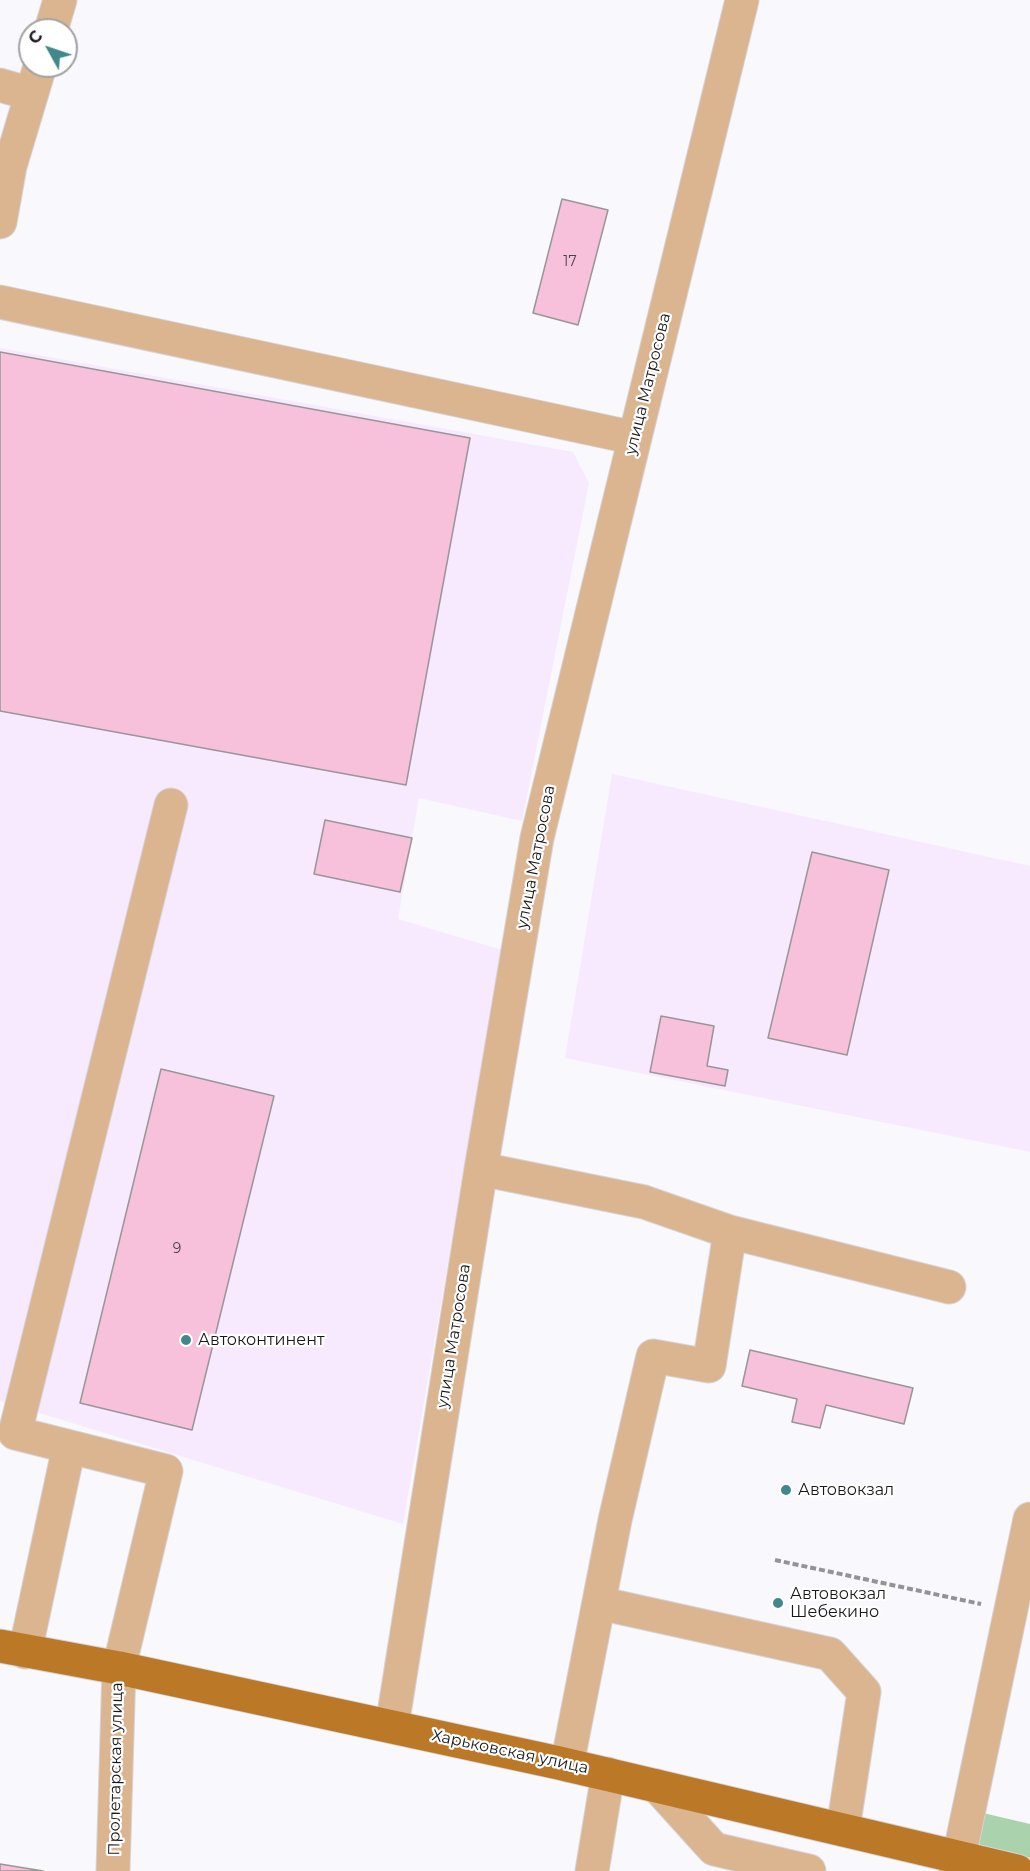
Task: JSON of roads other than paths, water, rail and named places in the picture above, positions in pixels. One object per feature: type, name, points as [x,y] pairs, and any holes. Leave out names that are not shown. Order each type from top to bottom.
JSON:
[{"type":"main road","name":"Харьковская улица","points":[[12,1649],[119,1668],[392,1726],[843,1829],[957,1864],[1017,1871]]},
{"type":"street","points":[[55,18],[60,0]]},
{"type":"street","name":"улица Матросова","points":[[392,1726],[481,1169],[537,838],[742,0]]},
{"type":"street","points":[[0,85],[36,80],[10,166],[0,222]]},
{"type":"street","points":[[0,302],[635,438]]},
{"type":"street","points":[[12,1649],[69,1447],[15,1433],[171,805]]},
{"type":"street","points":[[481,1169],[644,1203],[730,1232],[949,1287]]},
{"type":"street","points":[[567,1765],[599,1603],[653,1356],[709,1366],[730,1232]]},
{"type":"street","name":"Пролетарская улица","points":[[69,1447],[166,1471],[119,1668],[113,1871]]},
{"type":"street","points":[[957,1864],[1030,1519]]},
{"type":"street","points":[[599,1603],[830,1654],[864,1692],[843,1829]]},
{"type":"street","points":[[592,1871],[608,1774]]},
{"type":"street","points":[[657,1786],[712,1860],[809,1871]]},
{"type":"place","name":"Автоконтинент","points":[[186,1340]]},
{"type":"place","name":"Автовокзал","points":[[786,1490]]},
{"type":"place","name":"Автовокзал Шебекино","points":[[778,1603]]}]
